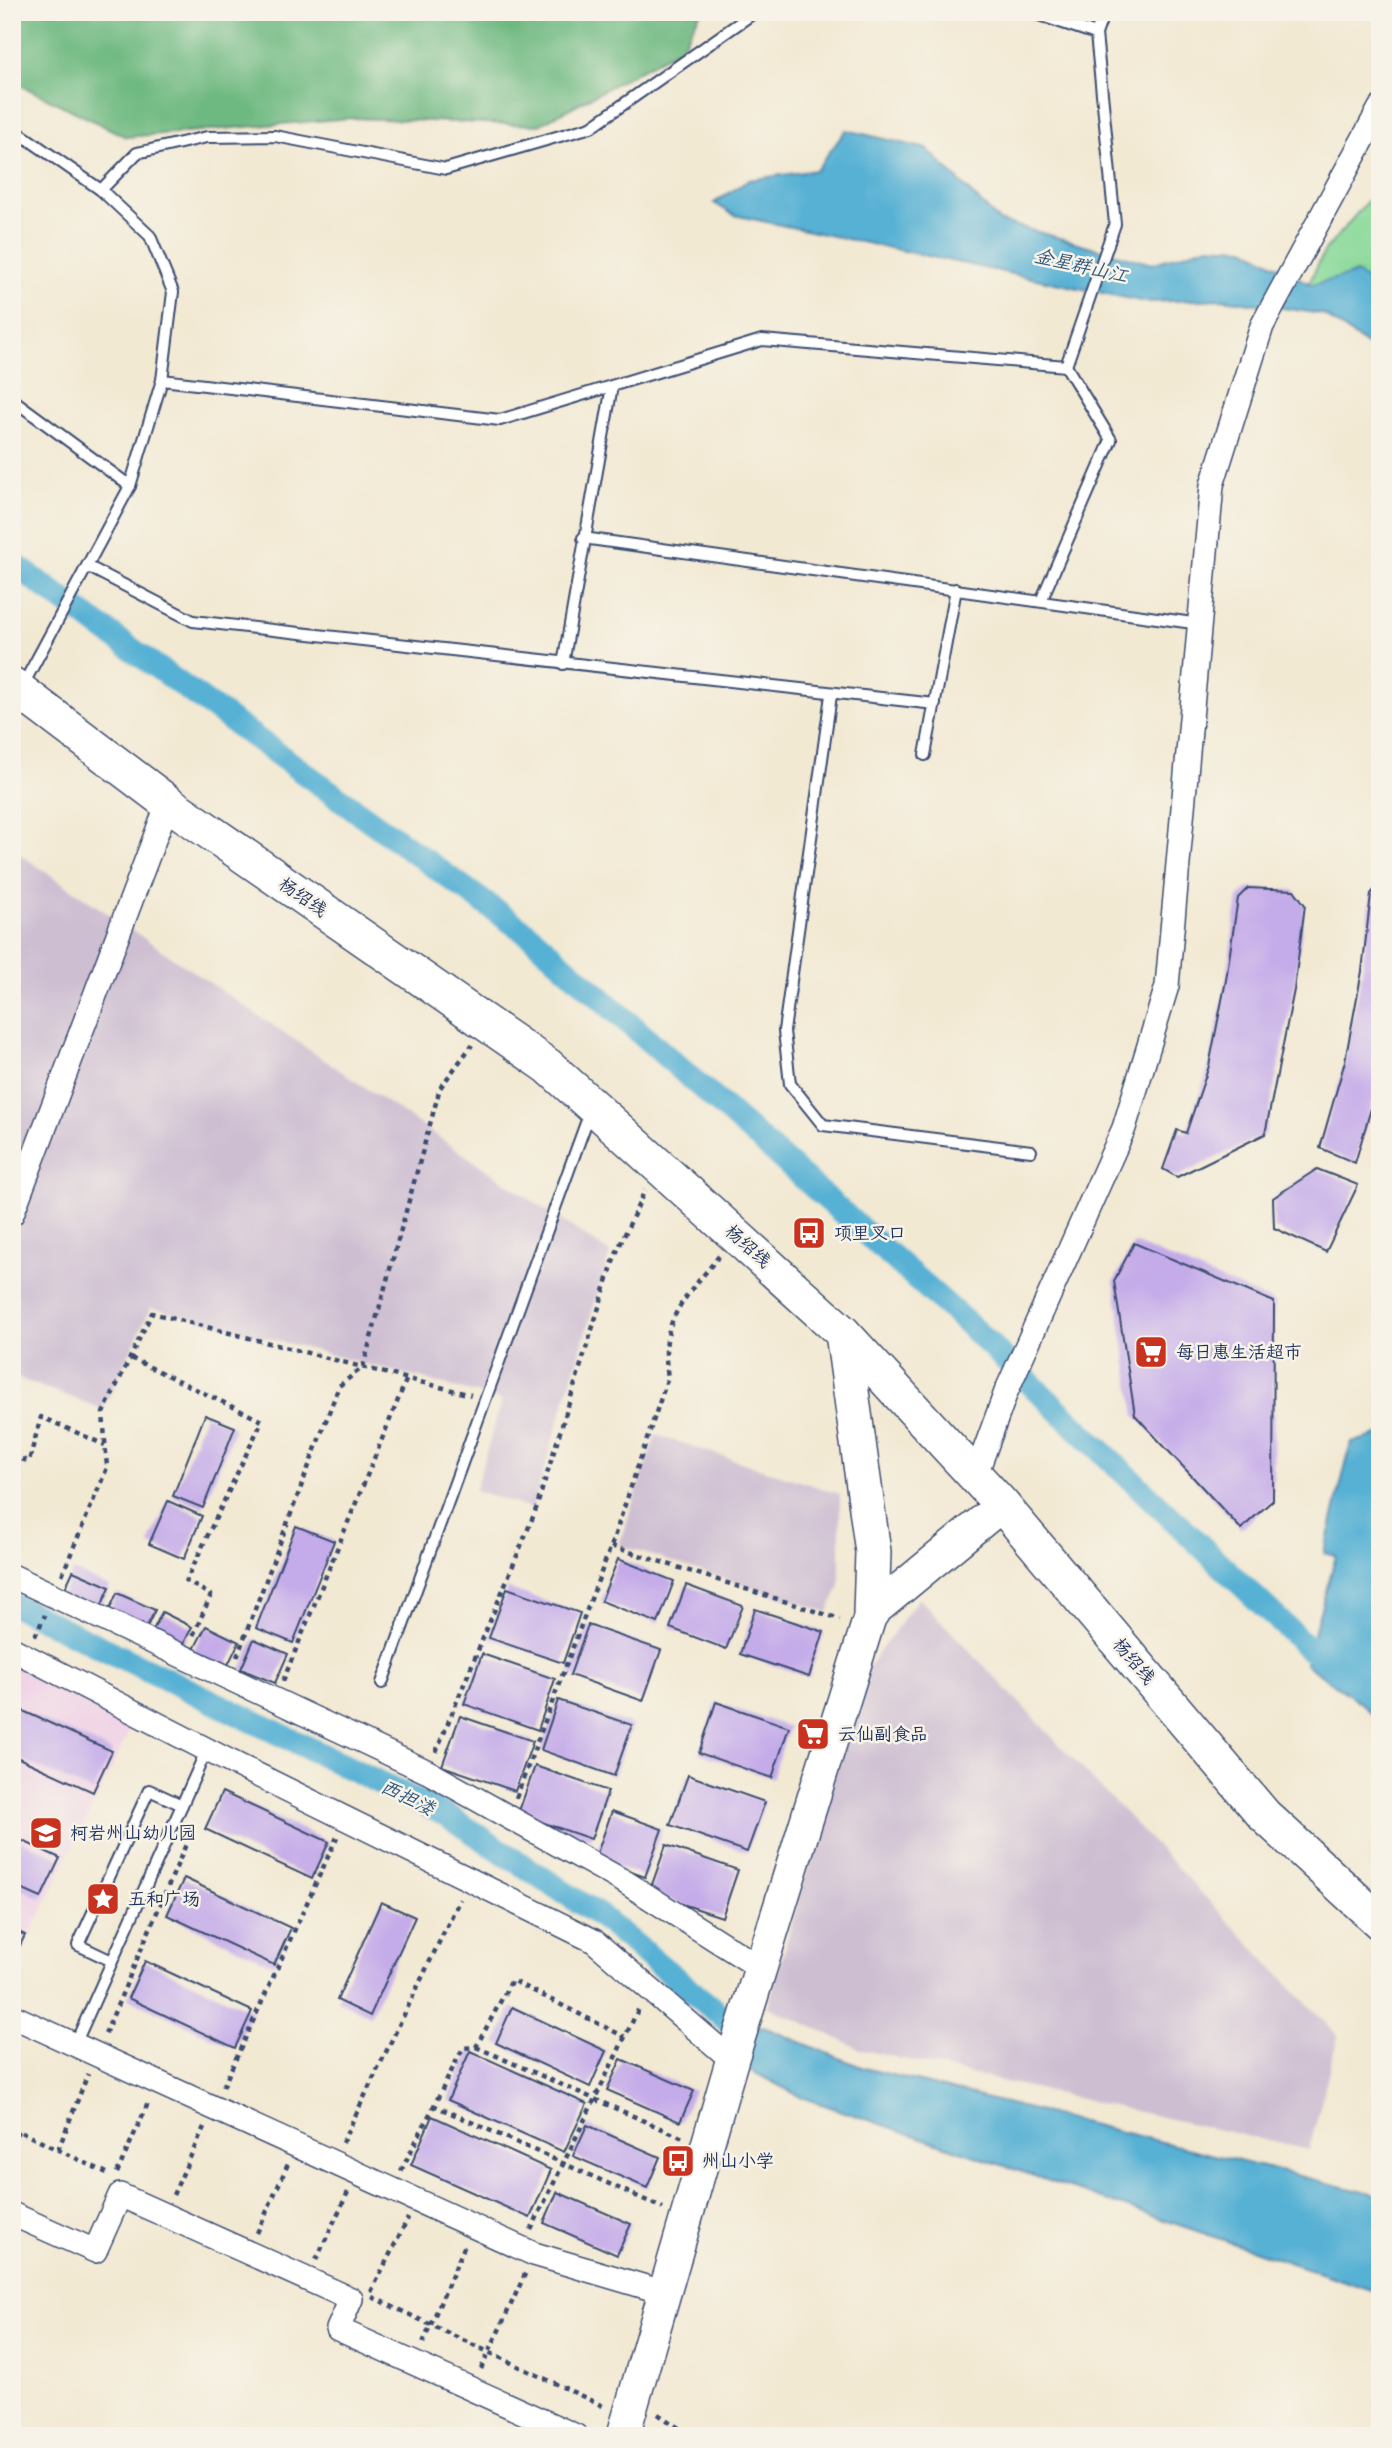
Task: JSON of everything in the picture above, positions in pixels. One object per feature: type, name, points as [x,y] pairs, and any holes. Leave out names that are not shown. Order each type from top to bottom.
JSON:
[{"type":"main road","name":"杨绍线","points":[[16,688],[168,803],[548,1066],[657,1164],[843,1333],[1002,1505],[1264,1815],[1380,1922]]},
{"type":"main road","points":[[843,1333],[873,1552],[868,1620]]},
{"type":"street","points":[[975,1477],[1006,1392],[1124,1128],[1167,986],[1212,485],[1262,327],[1380,108]]},
{"type":"street","points":[[12,1214],[168,803]]},
{"type":"street","points":[[623,2436],[732,2060],[868,1620],[1002,1505]]},
{"type":"street","points":[[12,1576],[428,1772],[625,1882],[762,1969]]},
{"type":"street","points":[[17,1654],[594,1941],[732,2060]]},
{"type":"street","points":[[12,2016],[76,2042],[213,2109],[297,2144],[356,2175],[528,2251],[666,2293]]},
{"type":"street","points":[[12,2214],[94,2251],[120,2195],[351,2300],[338,2329],[576,2436]]},
{"type":"lane","points":[[101,190],[136,153],[207,137],[275,136],[446,169],[591,127],[754,12]]},
{"type":"lane","points":[[1030,12],[1096,34]]},
{"type":"lane","points":[[1041,601],[1111,440],[1066,366],[1115,224],[1096,34],[1104,12]]},
{"type":"lane","points":[[12,128],[101,190],[150,236],[173,292],[162,380],[130,486],[16,688]]},
{"type":"lane","points":[[162,380],[500,420],[762,340],[1066,366]]},
{"type":"lane","points":[[563,664],[611,386]]},
{"type":"lane","points":[[12,399],[130,486]]},
{"type":"lane","points":[[583,538],[1200,624]]},
{"type":"lane","points":[[87,566],[193,621],[831,695],[934,704]]},
{"type":"lane","points":[[925,755],[956,589]]},
{"type":"lane","points":[[831,695],[784,1031],[790,1084],[823,1125],[1031,1151]]},
{"type":"lane","points":[[382,1683],[592,1106]]},
{"type":"lane","points":[[76,2042],[207,1749]]},
{"type":"lane","points":[[112,1961],[78,1945],[149,1790],[182,1805]]},
{"type":"path","points":[[229,1677],[339,1386],[363,1367],[440,1088],[487,1024]]},
{"type":"path","points":[[428,1772],[535,1512],[615,1256],[657,1164]]},
{"type":"path","points":[[508,1818],[611,1546],[668,1377],[664,1351],[673,1315],[735,1235]]},
{"type":"path","points":[[17,1654],[53,1597],[107,1468],[103,1413],[152,1313],[485,1398]]},
{"type":"path","points":[[131,1359],[262,1421],[186,1581],[211,1595],[183,1658]]},
{"type":"path","points":[[275,1701],[407,1378]]},
{"type":"path","points":[[12,1457],[29,1461],[41,1417],[105,1445]]},
{"type":"path","points":[[611,1546],[868,1620]]},
{"type":"path","points":[[164,2215],[346,1818]]},
{"type":"path","points":[[58,2150],[189,1837]]},
{"type":"path","points":[[332,2163],[469,1880]]},
{"type":"path","points":[[476,2047],[512,1980],[625,2037]]},
{"type":"path","points":[[471,2389],[562,2165],[649,1989]]},
{"type":"path","points":[[391,2190],[463,2048],[476,2047],[707,2149]]},
{"type":"path","points":[[115,2177],[157,2082]]},
{"type":"path","points":[[433,2105],[562,2165],[687,2218]]},
{"type":"path","points":[[12,2144],[18,2131]]},
{"type":"path","points":[[248,2253],[297,2144]]},
{"type":"path","points":[[307,2280],[356,2175]]},
{"type":"path","points":[[369,2295],[416,2201]]},
{"type":"path","points":[[417,2364],[429,2324],[474,2226]]},
{"type":"path","points":[[634,2398],[691,2436]]},
{"type":"shaded area","points":[[12,849],[610,1253],[532,1509],[475,1490],[502,1400],[151,1307],[103,1409],[12,1376]]},
{"type":"shaded area","points":[[656,1435],[840,1494],[840,1586],[828,1612],[619,1545]]},
{"type":"shaded area","points":[[919,1598],[1338,2036],[1309,2150],[863,2050],[768,2007],[863,1674]]},
{"type":"shaded area","name":"柯岩州山幼儿园","points":[[18,1665],[134,1721],[12,1973],[12,1678]]},
{"type":"green space","points":[[12,12],[701,12],[681,48],[539,125],[352,118],[126,137],[12,81]]},
{"type":"green space","points":[[1380,183],[1380,334],[1306,289],[1324,252]]},
{"type":"water","name":"金星群山江","points":[[846,130],[927,149],[999,221],[1152,264],[1208,246],[1245,248],[1312,285],[1356,273],[1380,288],[1380,354],[1322,314],[1224,299],[1145,302],[734,215],[714,203],[749,180],[816,170]]},
{"type":"water","points":[[1380,1434],[1380,1724],[1361,1703],[1305,1664],[1336,1556],[1324,1553],[1351,1443]]},
{"type":"water","points":[[761,2026],[864,2068],[1380,2196],[1380,2293],[801,2097],[742,2066]]},
{"type":"building","points":[[1380,883],[1380,1078],[1355,1163],[1320,1148],[1345,1061],[1362,971],[1371,894]]},
{"type":"building","points":[[1248,888],[1294,890],[1305,905],[1294,990],[1265,1134],[1177,1177],[1163,1169],[1177,1130],[1186,1133],[1209,1066],[1226,980],[1238,898]]},
{"type":"building","points":[[1317,1169],[1358,1185],[1326,1252],[1274,1228],[1273,1198]]},
{"type":"building","points":[[1134,1243],[1274,1302],[1273,1500],[1241,1529],[1135,1415],[1114,1281]]},
{"type":"building","points":[[205,1415],[235,1427],[203,1508],[173,1496]]},
{"type":"building","points":[[168,1501],[202,1516],[184,1559],[149,1544]]},
{"type":"building","points":[[296,1526],[334,1541],[293,1643],[256,1628]]},
{"type":"building","points":[[618,1559],[674,1581],[658,1623],[601,1601]]},
{"type":"building","points":[[73,1571],[110,1587],[98,1613],[61,1597]]},
{"type":"building","points":[[686,1585],[743,1606],[726,1649],[670,1628]]},
{"type":"building","points":[[507,1588],[580,1613],[563,1663],[489,1638]]},
{"type":"building","points":[[117,1593],[155,1610],[143,1635],[106,1617]]},
{"type":"building","points":[[755,1609],[824,1632],[809,1677],[740,1654]]},
{"type":"building","points":[[162,1612],[192,1627],[180,1651],[150,1636]]},
{"type":"building","points":[[588,1625],[661,1650],[643,1701],[570,1675]]},
{"type":"building","points":[[206,1626],[239,1642],[225,1671],[191,1655]]},
{"type":"building","points":[[254,1639],[288,1654],[275,1683],[241,1669]]},
{"type":"building","points":[[482,1654],[555,1679],[538,1730],[464,1704]]},
{"type":"building","points":[[558,1700],[632,1725],[614,1776],[541,1750]]},
{"type":"building","points":[[716,1702],[789,1727],[772,1778],[699,1753]]},
{"type":"building","points":[[12,1706],[112,1751],[93,1792],[12,1755]]},
{"type":"building","points":[[460,1716],[533,1741],[515,1791],[442,1766]]},
{"type":"building","points":[[535,1766],[608,1791],[591,1839],[518,1814]]},
{"type":"building","points":[[688,1775],[765,1802],[747,1852],[670,1825]]},
{"type":"building","points":[[222,1792],[329,1842],[312,1879],[205,1829]]},
{"type":"building","points":[[612,1811],[662,1829],[645,1877],[595,1859]]},
{"type":"building","points":[[12,1836],[60,1858],[41,1898],[12,1885]]},
{"type":"building","points":[[666,1845],[738,1870],[722,1917],[649,1893]]},
{"type":"building","points":[[184,1878],[291,1928],[274,1965],[167,1915]]},
{"type":"building","points":[[381,1902],[415,1917],[370,2016],[337,2000]]},
{"type":"building","points":[[12,1929],[25,1935],[12,1962]]},
{"type":"building","points":[[145,1961],[252,2011],[235,2048],[128,1998]]},
{"type":"building","points":[[512,2007],[606,2051],[590,2087],[496,2043]]},
{"type":"building","points":[[470,2051],[587,2104],[564,2152],[448,2100]]},
{"type":"building","points":[[621,2059],[694,2091],[680,2122],[607,2090]]},
{"type":"building","points":[[432,2116],[551,2170],[530,2218],[411,2165]]},
{"type":"building","points":[[587,2125],[660,2157],[647,2188],[573,2156]]},
{"type":"building","points":[[557,2192],[631,2224],[617,2255],[544,2223]]},
{"type":"waterway","points":[[12,563],[532,937],[970,1326],[1310,1650]]},
{"type":"waterway","name":"西担溇","points":[[12,1604],[448,1816],[600,1916],[752,2041]]},
{"type":"place","name":"项里叉口","points":[[809,1233]]},
{"type":"place","name":"每日惠生活超市","points":[[1151,1352]]},
{"type":"place","name":"云仙副食品","points":[[813,1734]]},
{"type":"place","name":"柯岩州山幼儿园","points":[[46,1833]]},
{"type":"place","name":"五和广场","points":[[103,1899]]},
{"type":"place","name":"州山小学","points":[[678,2161]]}]
